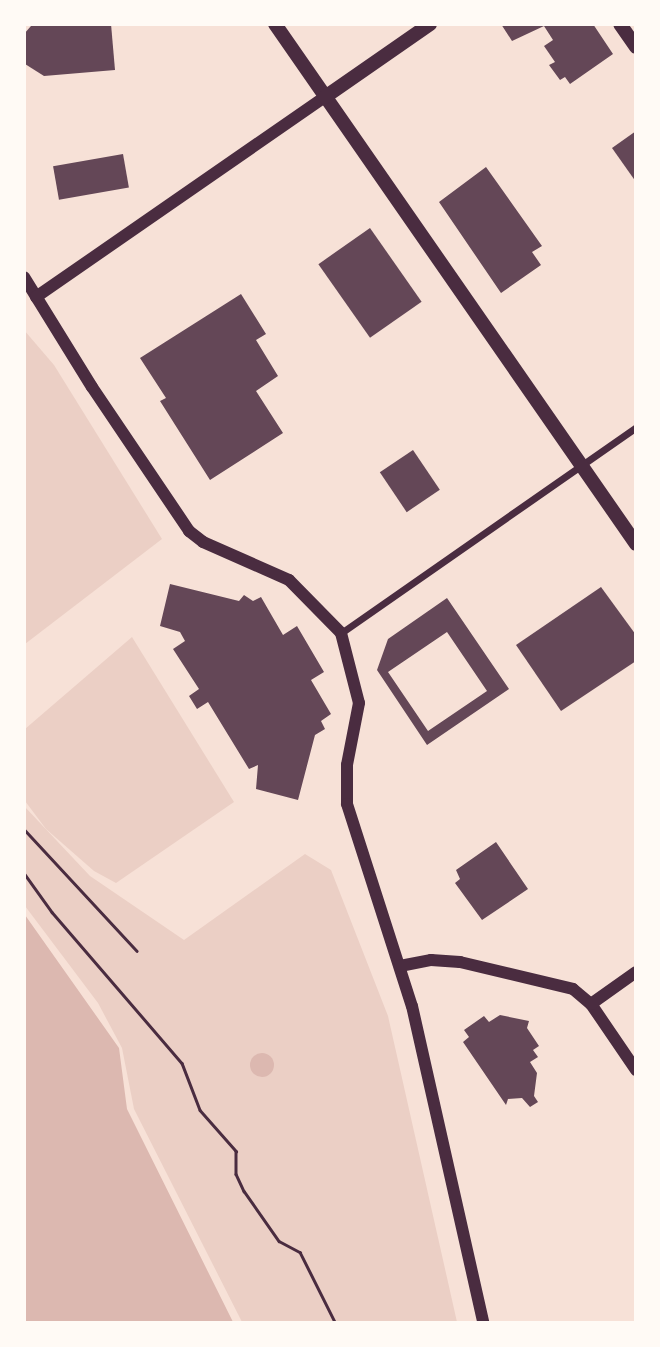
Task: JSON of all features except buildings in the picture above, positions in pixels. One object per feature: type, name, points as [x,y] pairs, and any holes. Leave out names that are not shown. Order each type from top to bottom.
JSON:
[{"type":"main road","points":[[275,24],[635,544]]},
{"type":"main road","points":[[326,97],[430,24]]},
{"type":"main road","points":[[620,24],[635,47]]},
{"type":"street","points":[[36,297],[326,97]]},
{"type":"street","points":[[24,277],[92,387],[189,531],[203,542],[289,580],[341,633],[359,703],[347,765],[347,804],[400,967],[483,1322]]},
{"type":"street","points":[[341,633],[635,427]]},
{"type":"street","points":[[400,967],[430,960],[460,962],[554,982],[591,1004],[635,1070]]},
{"type":"street","points":[[591,1004],[635,972]]},
{"type":"path","points":[[24,829],[137,951]]},
{"type":"path","points":[[24,873],[52,912],[182,1063],[200,1110],[236,1151],[236,1174],[244,1191],[279,1241],[300,1252],[335,1322]]},
{"type":"shaded area","points":[[24,330],[54,365],[162,539],[25,644]]},
{"type":"shaded area","points":[[132,637],[234,802],[116,883],[94,871],[46,829],[25,801],[25,729]]},
{"type":"shaded area","points":[[25,807],[90,876],[184,940],[305,854],[331,870],[388,1016],[457,1322],[242,1322],[134,1109],[122,1048],[98,1003],[25,906]]},
{"type":"shaded area","points":[[25,915],[119,1048],[127,1109],[233,1322],[25,1322]]},
{"type":"shaded area","points":[[262,1053],[271,1056],[274,1065],[271,1074],[262,1077],[253,1074],[250,1065],[253,1056]]}]
